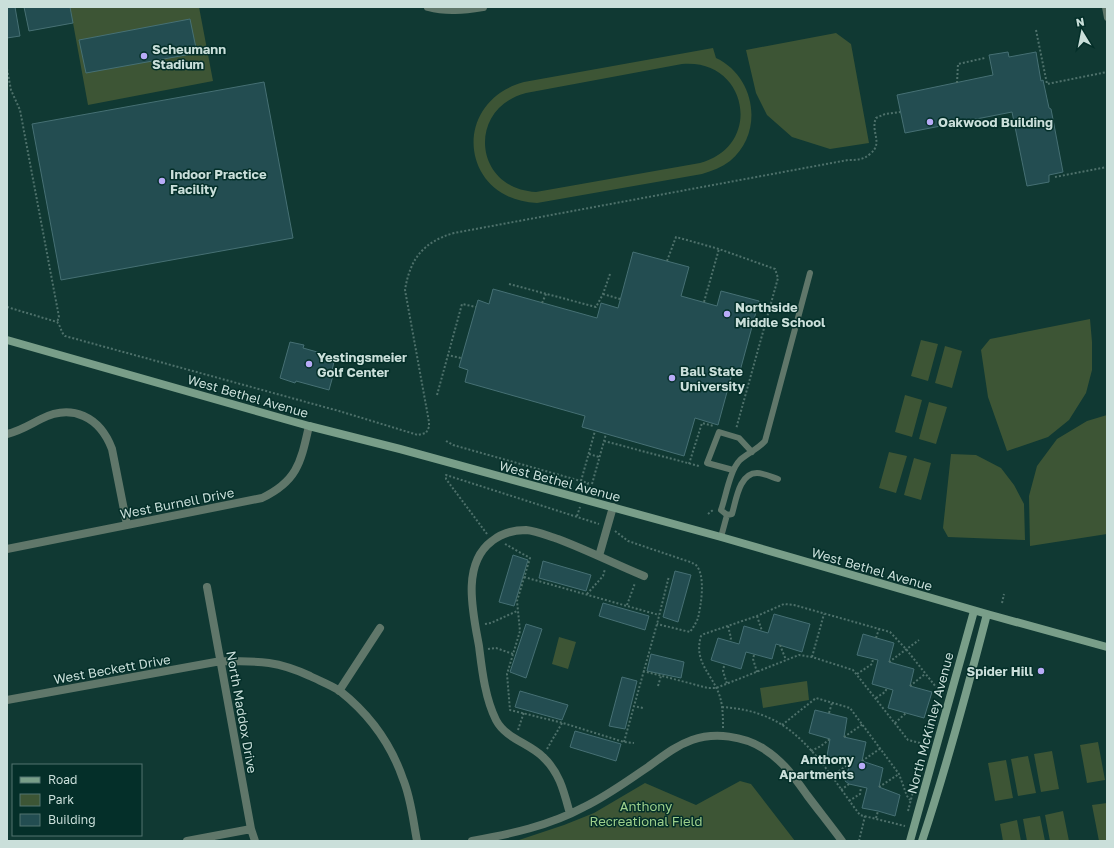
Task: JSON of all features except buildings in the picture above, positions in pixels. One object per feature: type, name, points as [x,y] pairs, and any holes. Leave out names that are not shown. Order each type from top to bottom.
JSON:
[{"type":"main road","name":"West Bethel Avenue","points":[[7,340],[309,426],[400,449],[721,537],[974,611],[1107,646]]},
{"type":"main road","name":"North McKinley Avenue","points":[[910,841],[974,611]]},
{"type":"main road","name":"North McKinley Avenue","points":[[922,841],[934,807],[963,707],[987,614]]},
{"type":"street","points":[[428,7],[439,10],[458,11],[483,7]]},
{"type":"street","points":[[7,434],[23,429],[55,413],[80,414],[93,420],[106,435],[112,449],[127,525]]},
{"type":"street","name":"West Burnell Drive","points":[[7,549],[262,498],[275,492],[286,483],[294,472],[300,461],[309,426]]},
{"type":"street","points":[[599,556],[613,508]]},
{"type":"street","points":[[570,814],[559,779],[542,756],[512,737],[500,726],[496,719],[488,695],[475,626],[472,585],[475,564],[481,551],[494,539],[502,534],[519,530],[533,531],[574,545],[641,575]]},
{"type":"street","name":"North Maddox Drive","points":[[207,587],[251,829],[255,841]]},
{"type":"street","points":[[339,691],[380,628]]},
{"type":"street","name":"West Beckett Drive","points":[[7,700],[221,661],[250,661],[283,666],[308,675],[339,691],[363,712],[378,730],[397,762],[404,780],[418,841]]},
{"type":"street","points":[[472,841],[525,830],[570,814],[584,808],[618,788],[680,746],[701,738],[723,737],[754,743],[775,757],[790,772],[842,841]]},
{"type":"street","points":[[187,841],[251,829]]},
{"type":"lane","points":[[1105,7],[1107,18]]},
{"type":"lane","points":[[727,515],[721,510],[733,470],[740,460],[759,447],[764,440],[810,273]]},
{"type":"lane","points":[[733,470],[707,463],[718,432],[739,438],[752,452]]},
{"type":"lane","points":[[727,515],[732,514],[742,480],[748,475],[757,473],[778,479]]},
{"type":"lane","points":[[721,537],[727,515]]},
{"type":"path","points":[[1036,30],[1047,84],[1107,72]]},
{"type":"path","points":[[957,83],[958,64],[985,58]]},
{"type":"path","points":[[7,70],[10,90],[20,110],[59,317],[57,322]]},
{"type":"path","points":[[7,307],[57,322],[65,336],[418,434],[426,433],[429,427],[429,422],[405,290],[409,271],[416,257],[426,246],[439,237],[469,230],[865,158],[875,150],[877,146],[874,123],[876,118],[885,114],[900,112]]},
{"type":"path","points":[[1055,177],[1107,167]]},
{"type":"path","points":[[667,261],[676,237],[719,249],[775,268],[778,278],[735,432]]},
{"type":"path","points":[[704,302],[719,249]]},
{"type":"path","points":[[509,284],[596,307],[603,294],[610,274]]},
{"type":"path","points":[[542,303],[546,294]]},
{"type":"path","points":[[603,294],[620,299]]},
{"type":"path","points":[[437,395],[462,304],[476,308]]},
{"type":"path","points":[[447,355],[461,358]]},
{"type":"path","points":[[689,464],[702,423],[715,427]]},
{"type":"path","points":[[581,481],[595,431]]},
{"type":"path","points":[[592,484],[606,434]]},
{"type":"path","points":[[604,440],[704,467]]},
{"type":"path","points":[[446,441],[453,445],[588,482]]},
{"type":"path","points":[[589,454],[600,457]]},
{"type":"path","points":[[634,743],[624,742],[524,712],[510,710],[507,674],[520,631],[517,601],[530,558],[488,535],[450,486],[446,479],[446,475],[607,526],[628,541],[695,564],[702,579],[702,586],[697,619],[690,632],[657,624]]},
{"type":"path","points":[[708,514],[714,509]]},
{"type":"path","points":[[587,594],[602,576],[609,561]]},
{"type":"path","points":[[627,605],[641,575]]},
{"type":"path","points":[[624,742],[669,576]]},
{"type":"path","points":[[524,577],[659,615]]},
{"type":"path","points":[[1002,603],[1004,594]]},
{"type":"path","points":[[723,737],[722,706],[720,696],[701,661],[699,654],[699,643],[701,636],[757,616],[784,604],[824,613],[890,632],[906,649],[936,687],[945,691]]},
{"type":"path","points":[[475,626],[491,623],[518,611]]},
{"type":"path","points":[[812,657],[824,613]]},
{"type":"path","points":[[757,616],[762,631]]},
{"type":"path","points":[[728,626],[731,638],[730,641]]},
{"type":"path","points":[[876,638],[879,629]]},
{"type":"path","points":[[889,662],[919,640]]},
{"type":"path","points":[[780,645],[786,660]]},
{"type":"path","points":[[479,650],[496,648],[513,654]]},
{"type":"path","points":[[754,655],[753,660],[757,672]]},
{"type":"path","points":[[643,671],[708,688],[716,688],[799,655],[812,657],[853,670],[908,740],[932,746]]},
{"type":"path","points":[[857,674],[872,664],[873,659]]},
{"type":"path","points":[[724,666],[723,670],[727,684]]},
{"type":"path","points":[[910,686],[925,674]]},
{"type":"path","points":[[658,686],[661,676]]},
{"type":"path","points":[[876,698],[885,692],[887,688]]},
{"type":"path","points":[[782,725],[816,698],[850,708],[899,774],[907,796],[910,800]]},
{"type":"path","points":[[829,713],[832,703]]},
{"type":"path","points":[[634,706],[643,708]]},
{"type":"path","points":[[722,706],[763,715],[782,725],[801,740],[811,751],[832,776],[860,815],[905,826]]},
{"type":"path","points":[[512,737],[520,728],[524,712]]},
{"type":"path","points":[[895,722],[906,713]]},
{"type":"path","points":[[542,756],[562,723]]},
{"type":"path","points":[[844,737],[863,724]]},
{"type":"path","points":[[811,751],[830,739]]},
{"type":"path","points":[[862,761],[881,748]]},
{"type":"path","points":[[832,776],[850,763]]},
{"type":"path","points":[[879,787],[899,774]]},
{"type":"path","points":[[841,790],[850,784]]},
{"type":"path","points":[[849,800],[860,794],[861,787]]},
{"type":"path","points":[[876,818],[878,811]]},
{"type":"path","points":[[859,841],[865,816]]},
{"type":"green space","name":"Scheumann Stadium","points":[[24,7],[199,7],[213,81],[88,105],[73,23],[29,31]]},
{"type":"green space","points":[[836,33],[851,44],[869,143],[830,149],[792,137],[767,115],[756,93],[746,50]]},
{"type":"green space","points":[[713,48],[716,58],[729,66],[740,78],[747,91],[751,105],[751,120],[748,135],[741,149],[730,161],[702,174],[537,203],[511,198],[492,186],[480,169],[474,149],[475,128],[484,109],[500,93],[524,82]],"holes":[[[682,64],[704,66],[722,75],[734,88],[740,105],[740,123],[733,140],[720,154],[700,163],[536,192],[515,188],[500,178],[490,164],[485,147],[486,131],[494,115],[507,102],[526,93]]]},
{"type":"green space","points":[[1090,319],[1092,370],[1086,393],[1069,420],[1048,437],[1007,451],[988,397],[981,350],[990,339]]},
{"type":"green space","points":[[921,340],[938,344],[928,381],[911,376]]},
{"type":"green space","points":[[945,346],[962,351],[952,388],[935,383]]},
{"type":"green space","points":[[905,395],[922,400],[912,437],[895,432]]},
{"type":"green space","points":[[929,402],[947,407],[936,444],[919,439]]},
{"type":"green space","points":[[1107,415],[1107,534],[1030,546],[1029,496],[1037,466],[1057,439],[1087,421]]},
{"type":"green space","points":[[889,452],[907,456],[896,493],[879,488]]},
{"type":"green space","points":[[951,454],[976,455],[1001,468],[1014,485],[1024,504],[1025,540],[948,537],[943,528]]},
{"type":"green space","points":[[914,458],[931,463],[921,500],[904,495]]},
{"type":"green space","points":[[559,637],[576,642],[568,669],[552,664]]},
{"type":"green space","points":[[807,681],[809,700],[763,708],[760,688]]},
{"type":"green space","points":[[1098,742],[1105,780],[1087,783],[1080,745]]},
{"type":"green space","points":[[1052,751],[1059,789],[1041,792],[1034,754]]},
{"type":"green space","points":[[1028,756],[1036,793],[1018,796],[1011,759]]},
{"type":"green space","points":[[1006,760],[1013,798],[995,801],[988,763]]},
{"type":"green space","name":"Anthony Recreational Field","points":[[740,781],[751,784],[795,841],[516,841],[594,813],[645,783],[696,805]]},
{"type":"green space","points":[[1107,803],[1107,841],[1099,841],[1092,805]]},
{"type":"green space","points":[[1063,811],[1069,841],[1050,841],[1045,815]]},
{"type":"green space","points":[[1040,816],[1045,841],[1027,841],[1023,819]]},
{"type":"green space","points":[[1017,820],[1021,841],[1003,841],[1000,824]]},
{"type":"place","name":"Scheumann Stadium","points":[[144,56]]},
{"type":"place","name":"Oakwood Building","points":[[930,122]]},
{"type":"place","name":"Indoor Practice Facility","points":[[162,181]]},
{"type":"place","name":"Northside Middle School","points":[[727,314]]},
{"type":"place","name":"Yestingsmeier Golf Center","points":[[309,364]]},
{"type":"place","name":"Ball State University","points":[[672,378]]},
{"type":"place","name":"Spider Hill","points":[[1041,671]]},
{"type":"place","name":"Anthony Apartments","points":[[862,766]]}]
